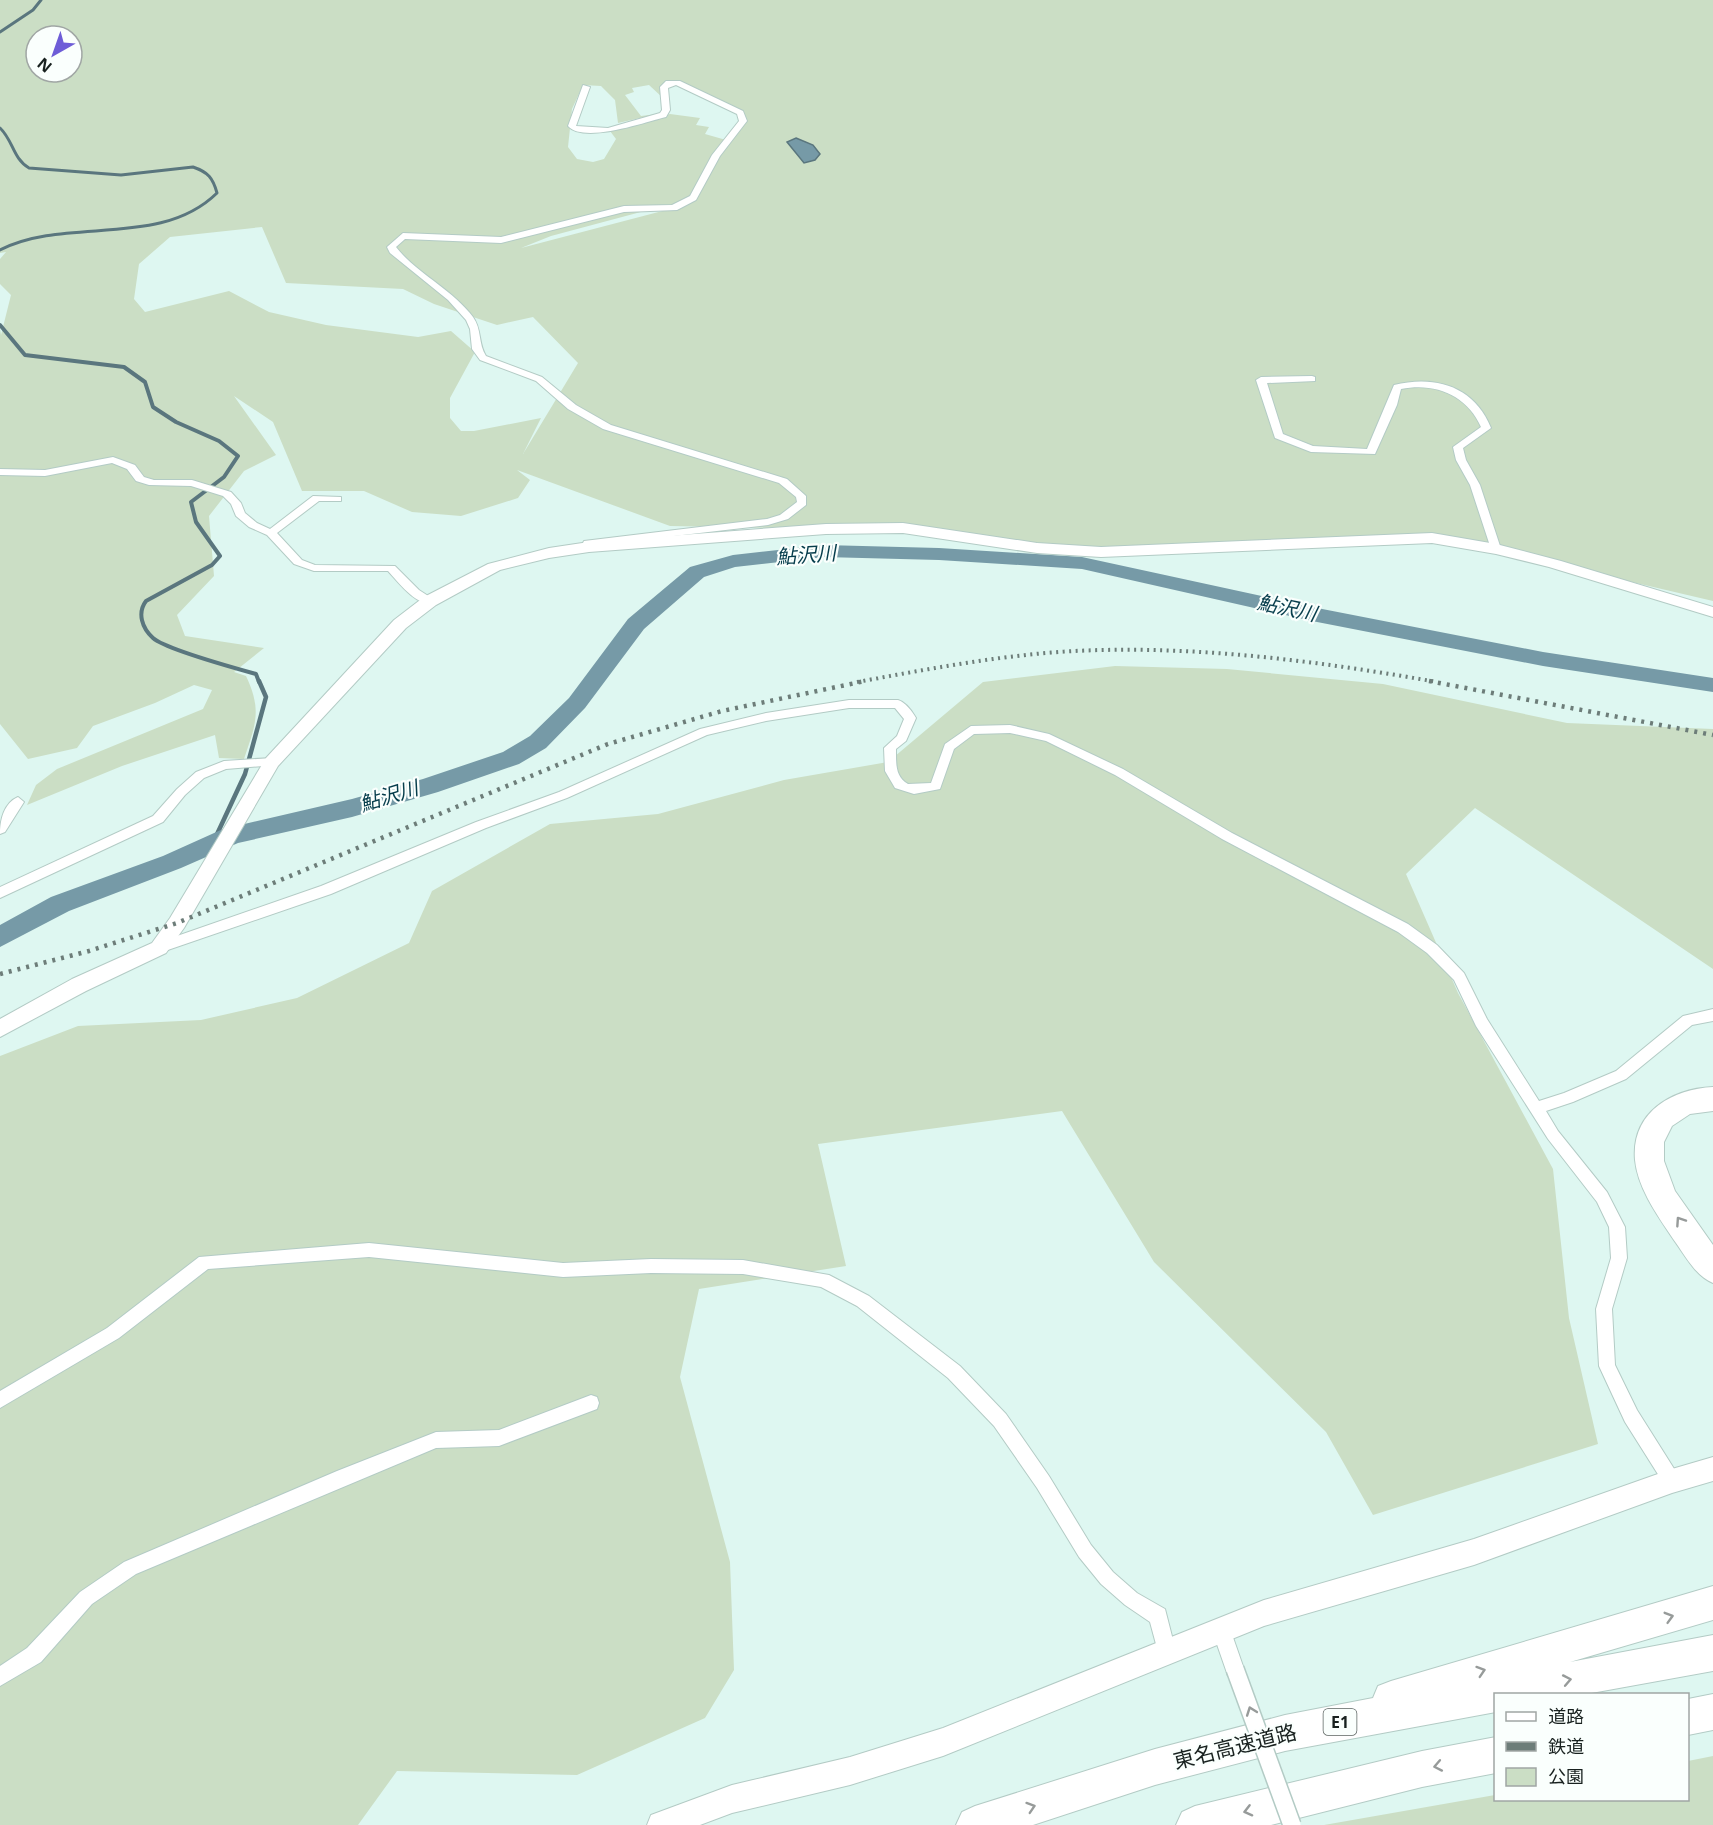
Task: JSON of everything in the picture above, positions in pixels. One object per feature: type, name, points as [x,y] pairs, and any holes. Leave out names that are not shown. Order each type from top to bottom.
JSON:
[{"type":"highway","points":[[1713,1099],[1694,1101],[1667,1113],[1652,1133],[1647,1158],[1657,1188],[1713,1269]]},
{"type":"highway","points":[[1285,1733],[1519,1659],[1713,1604]]},
{"type":"highway","name":"東名高速道路","points":[[1499,1693],[1713,1653]]},
{"type":"highway","name":"東名高速道路","points":[[975,1825],[1155,1767],[1285,1733],[1494,1694]]},
{"type":"highway","points":[[1195,1825],[1422,1769],[1494,1755]]},
{"type":"street","points":[[159,948],[272,762],[392,632],[430,601],[494,567],[586,543],[768,522],[784,517],[802,503],[801,496],[783,481],[607,427],[572,406],[539,379],[483,358],[477,349],[476,329],[470,319],[451,298],[393,251],[391,247],[403,236],[501,240],[624,208],[669,209],[682,205],[697,193],[716,155],[742,121],[740,112],[676,83],[669,83],[664,87],[666,110],[662,116],[608,130],[575,129],[572,126],[586,87]]},
{"type":"street","points":[[1312,380],[1261,380],[1279,436],[1311,449],[1371,452],[1392,405],[1397,387],[1406,384],[1427,384],[1447,388],[1469,402],[1483,420],[1485,428],[1458,447],[1461,460],[1475,485],[1496,549]]},
{"type":"street","points":[[0,472],[45,473],[113,460],[131,467],[140,479],[153,483],[192,483],[227,494],[236,503],[240,514],[252,525],[271,533],[298,562],[314,568],[391,568],[415,592],[430,601]]},
{"type":"street","points":[[271,533],[316,498],[337,499]]},
{"type":"street","points":[[549,553],[589,547],[676,540],[826,530],[903,528],[1037,548],[1101,552],[1432,538],[1496,549],[1713,612]]},
{"type":"street","points":[[0,1029],[79,985],[159,948],[326,890],[481,825],[563,795],[704,732],[766,717],[849,704],[898,704],[910,718],[902,738],[890,748],[889,771],[898,783],[916,792],[936,786],[949,747],[971,730],[1010,729],[1049,738],[1119,772],[1227,836],[1403,928],[1432,949],[1459,977],[1481,1022],[1553,1135],[1602,1197],[1617,1227],[1620,1258],[1604,1309],[1607,1366],[1631,1416],[1672,1481]]},
{"type":"street","points":[[0,893],[158,819],[181,792],[200,776],[224,765],[272,762]]},
{"type":"street","points":[[0,829],[18,802]]},
{"type":"street","points":[[1537,1108],[1568,1098],[1621,1074],[1688,1020],[1713,1015]]},
{"type":"street","points":[[0,1400],[113,1333],[205,1262],[369,1250],[563,1270],[651,1266],[743,1268],[823,1280],[863,1301],[954,1372],[1000,1420],[1043,1482],[1085,1551],[1107,1578],[1131,1599],[1158,1617],[1167,1652]]},
{"type":"street","points":[[0,1677],[34,1655],[86,1598],[130,1568],[436,1440],[499,1438],[591,1403]]},
{"type":"street","points":[[661,1825],[732,1799],[850,1772],[943,1742],[1264,1613],[1474,1552],[1672,1481],[1713,1469]]},
{"type":"street","points":[[1221,1630],[1292,1825]]},
{"type":"green space","points":[[0,0],[1713,0],[1713,601],[1555,564],[1480,542],[1375,540],[1081,551],[925,531],[670,526],[517,470],[530,480],[518,498],[461,516],[412,512],[364,491],[302,491],[273,422],[234,396],[276,455],[244,471],[209,516],[214,576],[177,615],[185,636],[264,648],[234,672],[246,676],[256,708],[252,736],[244,759],[219,758],[215,735],[122,766],[27,805],[36,785],[57,769],[203,709],[212,690],[194,685],[155,703],[93,726],[77,748],[28,759],[0,724],[0,328],[1,335],[11,295],[0,284],[0,259],[6,252],[0,253]],"holes":[[[671,81],[741,113],[736,129],[726,140],[705,134],[709,127],[696,125],[700,118],[670,114],[610,131],[616,139],[604,159],[593,162],[577,159],[568,147],[572,109],[583,85],[601,86],[615,100],[618,123],[658,114],[641,116],[625,95],[634,92],[632,88],[649,85],[663,98],[663,86]],[[652,209],[670,209],[521,248],[551,236]],[[262,227],[286,283],[403,289],[434,304],[497,325],[533,317],[578,363],[523,454],[541,418],[474,431],[461,431],[450,418],[450,398],[475,352],[451,331],[418,337],[326,325],[269,312],[229,291],[145,312],[134,299],[139,264],[170,237]]]},
{"type":"green space","points":[[1115,666],[1227,669],[1383,684],[1567,723],[1713,729],[1713,969],[1475,808],[1406,874],[1458,993],[1553,1169],[1569,1318],[1598,1444],[1373,1515],[1326,1432],[1154,1262],[1062,1111],[818,1144],[846,1266],[699,1289],[680,1377],[730,1562],[734,1670],[705,1718],[577,1775],[397,1771],[358,1825],[0,1825],[0,1056],[78,1026],[201,1020],[297,998],[409,943],[432,891],[550,824],[658,814],[784,780],[888,762],[983,682]]},
{"type":"green space","points":[[1713,1756],[1713,1825],[1324,1825],[1494,1795],[1494,1801],[1689,1801],[1689,1761]]},
{"type":"water","points":[[796,138],[813,145],[820,154],[815,160],[804,163],[787,142]]},
{"type":"waterway","points":[[0,32],[33,10],[41,0]]},
{"type":"waterway","points":[[0,128],[16,155],[29,168],[121,175],[193,167],[209,176],[217,193],[194,210],[168,221],[141,227],[54,235],[26,240],[0,250]]},
{"type":"waterway","points":[[0,325],[25,355],[124,367],[145,382],[153,407],[176,422],[219,441],[238,456],[224,477],[191,502],[196,522],[220,556],[212,565],[146,601],[141,615],[146,630],[160,642],[172,648],[256,674],[259,682]]},
{"type":"waterway","name":"鮎沢川","points":[[0,937],[60,904],[172,862],[232,835],[352,808],[430,786],[511,758],[538,742],[577,703],[636,624],[697,572],[733,561],[824,551],[939,554],[1082,563],[1312,614],[1543,659],[1713,685]]},
{"type":"waterway","points":[[212,845],[245,774],[266,697],[259,681]]},
{"type":"railway","points":[[857,682],[1019,656],[1120,650],[1165,650],[1257,656],[1347,667],[1437,682]]},
{"type":"railway","points":[[0,974],[89,951],[177,923],[608,744],[722,711],[865,681]]},
{"type":"railway","points":[[1429,681],[1713,735]]}]
